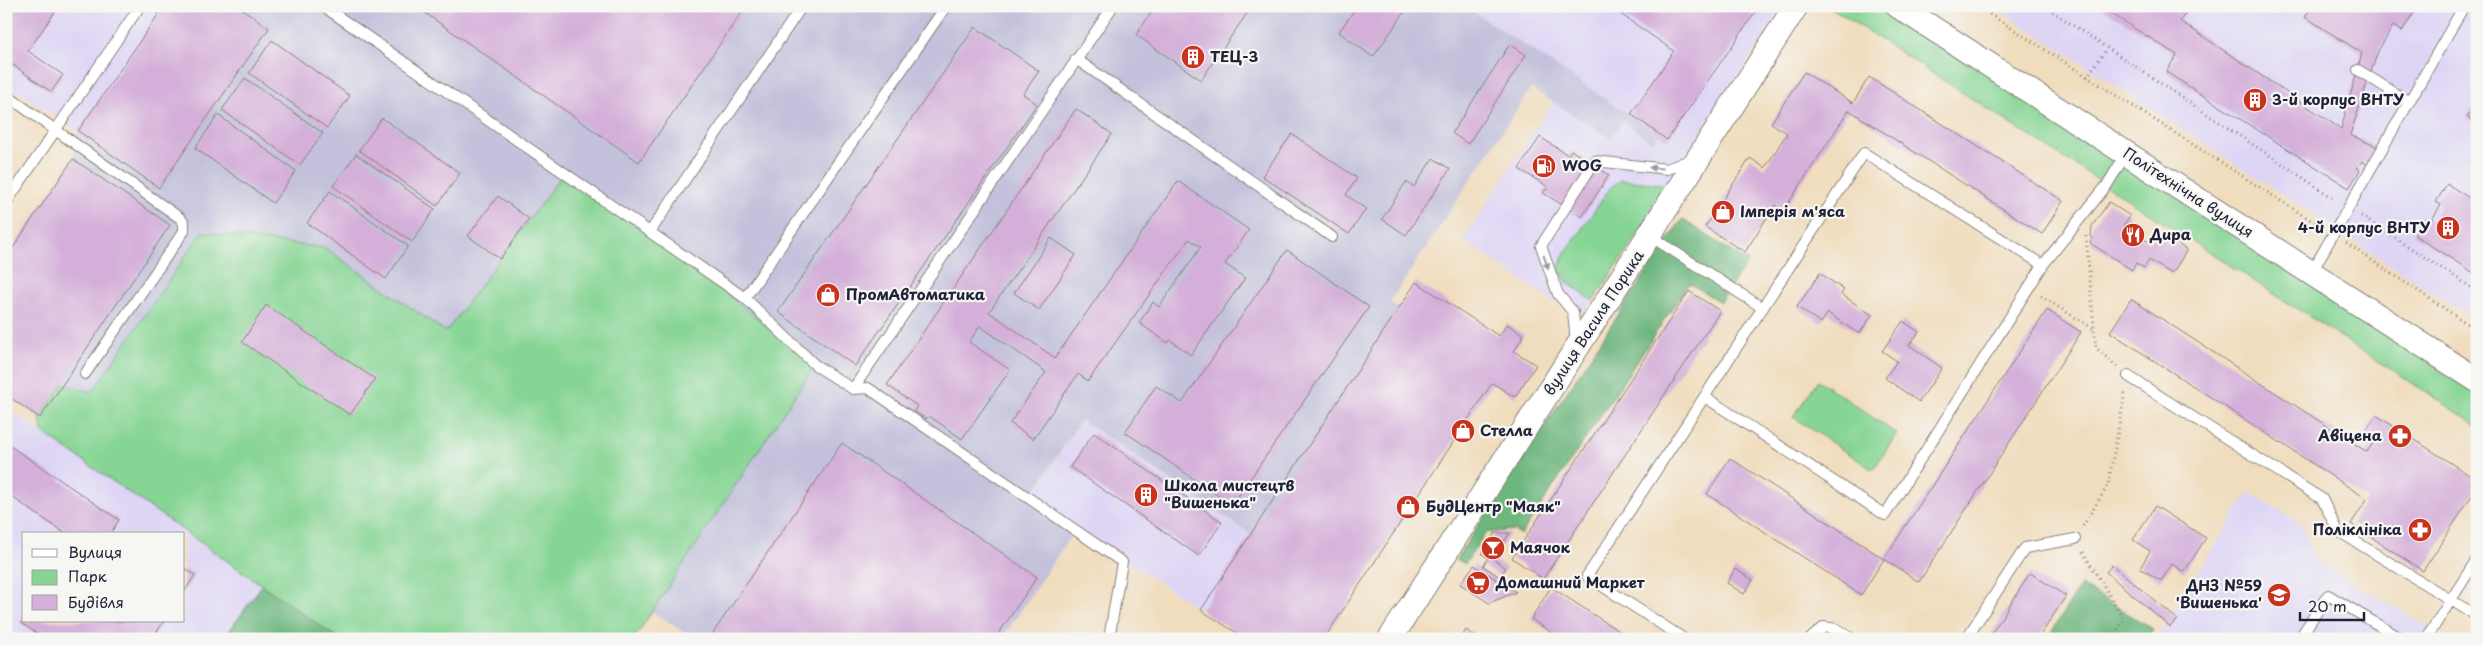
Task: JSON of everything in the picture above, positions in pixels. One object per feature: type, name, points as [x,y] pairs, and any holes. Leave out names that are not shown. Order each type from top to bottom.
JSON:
[{"type":"street","name":"вулиця Василя Порика","points":[[1390,639],[1796,6]]},
{"type":"street","name":"Політехнічна вулиця","points":[[1898,6],[2477,380]]},
{"type":"lane","points":[[6,203],[140,6]]},
{"type":"lane","points":[[323,6],[745,298],[815,366],[853,389],[868,388],[1122,562],[1109,639]]},
{"type":"lane","points":[[650,232],[802,6]]},
{"type":"lane","points":[[745,298],[946,6]]},
{"type":"lane","points":[[853,389],[1113,6]]},
{"type":"lane","points":[[2310,273],[2464,6]]},
{"type":"lane","points":[[1076,60],[1332,237]]},
{"type":"lane","points":[[2358,70],[2409,102]]},
{"type":"lane","points":[[6,96],[180,218],[184,223],[184,231],[85,374]]},
{"type":"lane","points":[[1684,639],[1587,576],[1864,153],[2043,265]]},
{"type":"lane","points":[[1705,397],[1885,515],[2043,265],[2107,185],[2126,154]]},
{"type":"lane","points":[[1576,350],[1573,312],[1558,294],[1540,246],[1595,161],[1667,169],[1702,155]]},
{"type":"lane","points":[[1650,236],[1763,308]]},
{"type":"lane","points":[[2128,376],[2322,499],[2338,531],[2477,616]]},
{"type":"lane","points":[[1966,639],[2025,548],[2075,539]]},
{"type":"lane","points":[[2426,639],[2477,559]]},
{"type":"lane","points":[[2300,639],[2328,595],[2402,639]]},
{"type":"lane","points":[[1810,639],[1824,627],[1837,629],[1852,639]]},
{"type":"path","points":[[1977,6],[2333,234],[2477,330]]},
{"type":"path","points":[[2044,6],[2477,292]]},
{"type":"path","points":[[2087,77],[2107,48]]},
{"type":"path","points":[[2084,214],[2096,348],[2128,376],[2108,485],[2075,539],[2124,619],[2112,639]]},
{"type":"path","points":[[2028,288],[2095,330]]},
{"type":"path","points":[[2468,324],[2477,312]]},
{"type":"shaded area","points":[[6,6],[164,6],[78,131],[6,84]]},
{"type":"shaded area","points":[[164,6],[1465,6],[1658,134],[1653,143],[1623,122],[1610,138],[1531,88],[1390,302],[1399,308],[1251,534],[1081,420],[1030,497],[1075,529],[1002,639],[694,639],[652,611],[634,639],[339,639],[42,432],[40,418],[170,225],[73,159],[78,131]]},
{"type":"shaded area","points":[[1465,6],[1784,6],[1585,312],[1552,301],[1463,240],[1553,102],[1609,138],[1623,122],[1653,143],[1658,134]]},
{"type":"shaded area","points":[[1993,6],[2477,6],[2477,321]]},
{"type":"shaded area","points":[[6,407],[321,626],[312,639],[6,639]]},
{"type":"shaded area","points":[[1082,420],[1251,534],[1201,610],[1030,498]]},
{"type":"shaded area","name":"ДНЗ №59 'Вишенька'","points":[[2249,492],[2302,524],[2316,562],[2450,639],[2156,639]]},
{"type":"green space","points":[[1898,6],[2477,380],[2477,425],[1830,7]]},
{"type":"green space","points":[[564,172],[650,232],[815,365],[634,639],[339,639],[42,432],[40,418],[63,384],[92,392],[202,232],[325,248],[446,332]]},
{"type":"green space","points":[[1621,180],[1661,184],[1668,190],[1593,301],[1568,283],[1559,269],[1563,256],[1611,187]]},
{"type":"green space","points":[[1682,219],[1748,262],[1720,302],[1689,283],[1521,535],[1514,530],[1485,533],[1465,564],[1456,559]]},
{"type":"green space","points":[[1818,380],[1897,434],[1873,470],[1793,417]]},
{"type":"green space","points":[[262,585],[339,639],[230,639],[230,630]]},
{"type":"green space","points":[[2081,585],[2153,629],[2147,639],[2047,639]]},
{"type":"building","points":[[6,6],[59,6],[28,51],[63,75],[51,92],[6,60]]},
{"type":"building","points":[[164,6],[238,6],[269,28],[159,188],[78,131]]},
{"type":"building","points":[[415,6],[746,6],[639,162]]},
{"type":"building","name":"ТЕЦ-3","points":[[1156,6],[1252,6],[1201,80],[1136,35]]},
{"type":"building","points":[[1357,6],[1409,6],[1373,57],[1339,32]]},
{"type":"building","points":[[1609,6],[1752,6],[1757,10],[1667,140],[1631,114],[1674,51]]},
{"type":"building","name":"3-й корпус ВНТУ","points":[[2099,6],[2190,6],[2180,21],[2341,129],[2362,53],[2305,17],[2312,6],[2418,6],[2402,31],[2393,26],[2378,51],[2350,135],[2380,148],[2369,166],[2362,161],[2357,168],[2360,170],[2349,188],[2166,72],[2177,55]]},
{"type":"building","points":[[975,27],[1039,71],[1023,94],[1037,104],[855,366],[778,312]]},
{"type":"building","points":[[272,40],[350,96],[327,128],[249,73]]},
{"type":"building","points":[[1510,44],[1526,55],[1468,144],[1452,133]]},
{"type":"building","points":[[1804,72],[1853,103],[1869,77],[2063,201],[2042,234],[1849,110],[1784,210],[1775,205],[1745,252],[1705,227],[1750,158],[1765,168],[1787,133],[1771,123]]},
{"type":"building","points":[[245,78],[323,133],[300,165],[222,110]]},
{"type":"building","points":[[2477,102],[2477,124],[2467,117]]},
{"type":"building","points":[[1076,109],[1112,134],[989,312],[1055,358],[1178,181],[1249,230],[1225,264],[1245,278],[1191,355],[1170,340],[1168,343],[1139,323],[1153,302],[1159,307],[1201,247],[1189,239],[1088,381],[1078,374],[1033,439],[1010,423],[1046,372],[980,326],[969,342],[1010,370],[962,439],[929,416],[926,419],[914,411],[917,406],[887,385]]},
{"type":"building","points":[[218,115],[296,171],[273,203],[195,148]]},
{"type":"building","points":[[382,118],[460,173],[437,206],[359,150]]},
{"type":"building","points":[[1292,134],[1357,178],[1346,195],[1366,209],[1349,234],[1262,176]]},
{"type":"building","points":[[1540,137],[1568,155],[1571,150],[1609,175],[1582,217],[1543,193],[1548,187],[1519,169]]},
{"type":"building","points":[[356,154],[435,209],[412,242],[333,186]]},
{"type":"building","points":[[1433,158],[1450,169],[1406,235],[1382,219],[1406,182],[1414,187]]},
{"type":"building","points":[[73,159],[170,225],[40,418],[6,395],[6,258]]},
{"type":"building","name":"4-й корпус ВНТУ","points":[[2447,184],[2477,203],[2477,275],[2414,235],[2425,218],[2431,221],[2441,205],[2436,202]]},
{"type":"building","points":[[330,191],[408,246],[386,279],[307,223]]},
{"type":"building","points":[[498,196],[529,219],[500,259],[468,236]]},
{"type":"building","points":[[2109,202],[2130,216],[2123,226],[2149,242],[2156,230],[2187,250],[2172,274],[2149,260],[2144,268],[2136,263],[2132,270],[2090,243],[2093,238],[2091,236],[2092,226]]},
{"type":"building","points":[[1051,238],[1076,255],[1039,310],[1014,293]]},
{"type":"building","points":[[1287,250],[1369,307],[1232,505],[1125,432],[1156,386],[1182,403]]},
{"type":"building","points":[[1820,273],[1844,290],[1841,294],[1872,315],[1859,334],[1828,313],[1821,323],[1797,307]]},
{"type":"building","points":[[1416,282],[1499,336],[1507,324],[1524,335],[1514,351],[1536,365],[1515,397],[1492,383],[1324,639],[1242,639],[1243,637],[1201,610]]},
{"type":"building","points":[[1689,291],[1720,311],[1543,579],[1512,558]]},
{"type":"building","points":[[2131,299],[2367,452],[2375,440],[2364,434],[2376,415],[2477,480],[2477,488],[2423,571],[2351,524],[2367,499],[2110,332]]},
{"type":"building","points":[[266,305],[375,379],[350,415],[242,342]]},
{"type":"building","points":[[2047,310],[2081,332],[1919,582],[1884,559]]},
{"type":"building","points":[[1903,321],[1919,332],[1909,345],[1942,368],[1919,402],[1885,378],[1897,361],[1882,351]]},
{"type":"building","name":"Школа мистецтв \"Вишенька\"","points":[[1094,433],[1222,522],[1199,556],[1070,467]]},
{"type":"building","points":[[6,443],[119,520],[111,532],[63,532],[6,493]]},
{"type":"building","points":[[842,443],[1037,577],[995,639],[709,639]]},
{"type":"building","points":[[1730,458],[1884,559],[1861,595],[1707,494]]},
{"type":"building","points":[[2155,506],[2206,538],[2184,572],[2172,564],[2161,581],[2140,568],[2150,551],[2133,540]]},
{"type":"building","points":[[1495,533],[1510,533],[1493,559],[1506,568],[1500,577],[1483,566],[1488,558],[1482,554]]},
{"type":"building","points":[[1474,565],[1516,592],[1489,603],[1460,584]]},
{"type":"building","points":[[2112,565],[2177,619],[2170,627],[2106,572]]},
{"type":"building","points":[[185,569],[195,575],[185,590]]},
{"type":"building","points":[[1735,569],[1753,580],[1744,594],[1727,583]]},
{"type":"building","points":[[2030,573],[2066,596],[2038,639],[1988,639]]},
{"type":"building","points":[[1551,587],[1631,639],[1561,639],[1531,619]]},
{"type":"building","points":[[22,621],[163,622],[152,639],[45,639],[21,623]]},
{"type":"building","points":[[1466,630],[1480,639],[1461,639]]},
{"type":"place","name":"ТЕЦ-3","points":[[1193,57]]},
{"type":"place","name":"3-й корпус ВНТУ","points":[[2255,100]]},
{"type":"place","name":"WOG","points":[[1544,166]]},
{"type":"place","name":"Імперія м'яса","points":[[1723,212]]},
{"type":"place","name":"4-й корпус ВНТУ","points":[[2448,228]]},
{"type":"place","name":"Дира","points":[[2133,235]]},
{"type":"place","name":"ПромАвтоматика","points":[[828,295]]},
{"type":"place","name":"Стелла","points":[[1463,431]]},
{"type":"place","name":"Авіцена","points":[[2400,436]]},
{"type":"place","name":"Школа мистецтв \"Вишенька\"","points":[[1146,495]]},
{"type":"place","name":"БудЦентр \"Маяк\"","points":[[1408,507]]},
{"type":"place","name":"Поліклініка","points":[[2420,530]]},
{"type":"place","name":"Маячок","points":[[1493,548]]},
{"type":"place","name":"Домашний Маркет","points":[[1478,583]]},
{"type":"place","name":"ДНЗ №59 'Вишенька'","points":[[2279,595]]}]
